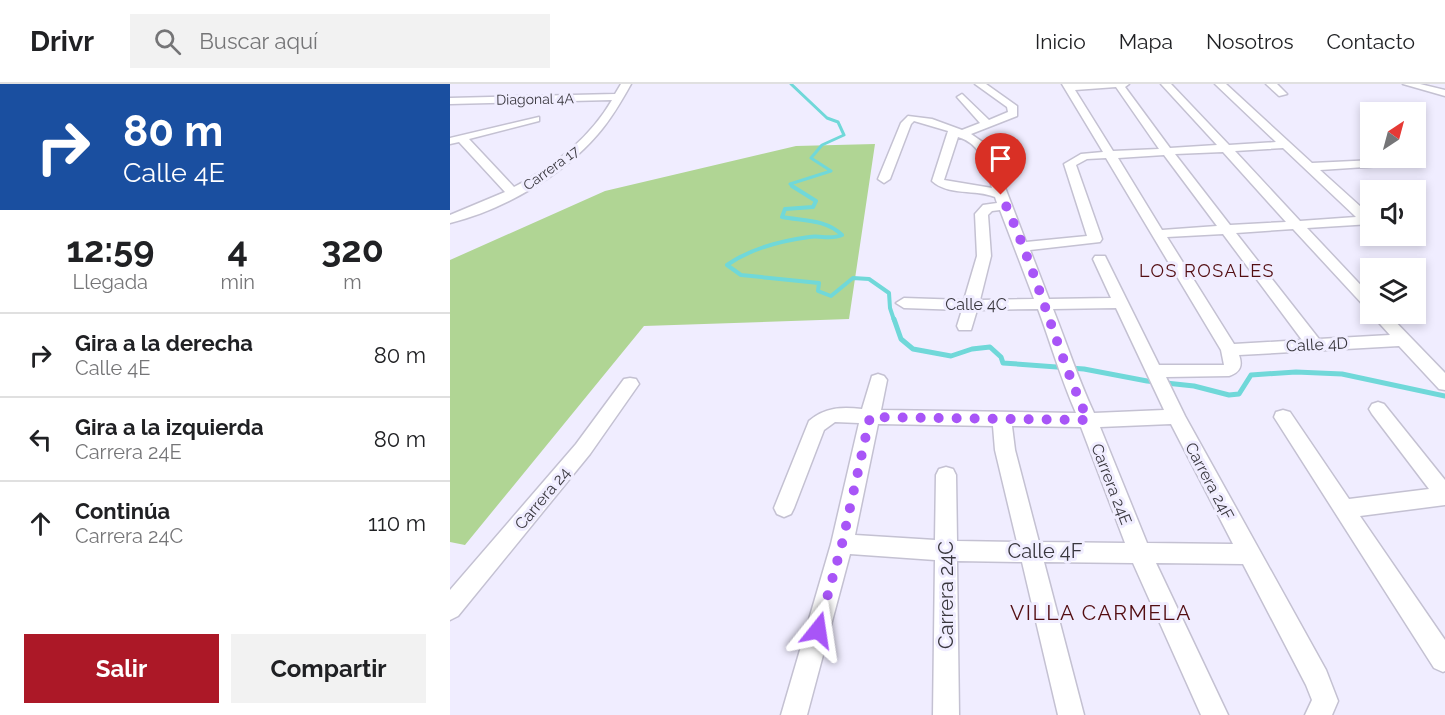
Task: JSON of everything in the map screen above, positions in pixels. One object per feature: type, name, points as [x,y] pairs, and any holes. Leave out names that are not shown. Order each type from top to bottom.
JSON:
[{"type":"street","name":"Carrera 17","points":[[450,219],[515,194],[554,169],[598,128],[626,84]]},
{"type":"street","points":[[957,132],[1010,117],[1013,111],[1011,106],[980,84]]},
{"type":"street","points":[[1119,84],[1166,150],[1314,344]]},
{"type":"street","points":[[1124,84],[1068,86],[1229,350],[1233,362],[1231,369],[1223,372],[1157,378]]},
{"type":"street","points":[[1166,84],[1360,294]]},
{"type":"street","points":[[1220,84],[1360,212]]},
{"type":"street","points":[[1271,84],[1282,94]]},
{"type":"street","points":[[1408,84],[1445,93]]},
{"type":"street","name":"Diagonal 4A","points":[[450,100],[619,97]]},
{"type":"street","points":[[962,97],[986,123]]},
{"type":"street","points":[[522,138],[535,118],[543,99]]},
{"type":"street","points":[[456,139],[535,118]]},
{"type":"street","points":[[884,178],[906,123],[912,118],[928,120],[957,132],[979,144],[989,158],[1003,200],[1023,247],[1095,239],[1070,164],[1084,156],[1285,145]]},
{"type":"street","points":[[957,132],[938,182],[946,185],[986,188],[1003,200]]},
{"type":"street","points":[[456,139],[515,194]]},
{"type":"street","points":[[1308,167],[1360,164]]},
{"type":"street","points":[[965,326],[984,256],[981,214],[1003,200]]},
{"type":"street","points":[[1158,234],[1360,221]]},
{"type":"street","name":"Carrera 24E","points":[[1023,247],[1065,366],[1139,551],[1215,715]]},
{"type":"street","name":"Carrera 24F","points":[[1100,259],[1176,417],[1317,679],[1322,708]]},
{"type":"street","name":"Calle 4C","points":[[904,303],[969,305],[1121,303]]},
{"type":"street","points":[[1390,324],[1445,384]]},
{"type":"street","name":"Calle 4D","points":[[1229,350],[1405,340]]},
{"type":"street","points":[[794,715],[842,544],[878,380]]},
{"type":"street","name":"Carrera 24","points":[[450,608],[583,449],[630,384]]},
{"type":"street","points":[[1378,409],[1445,495]]},
{"type":"street","points":[[784,508],[816,426],[825,417],[837,414],[1002,420],[1176,417]]},
{"type":"street","points":[[1283,417],[1443,659]]},
{"type":"street","points":[[1002,420],[1005,450],[1071,715]]},
{"type":"street","name":"Carrera 24C","points":[[946,475],[946,715]]},
{"type":"street","points":[[1344,509],[1445,495]]},
{"type":"street","name":"Calle 4F","points":[[842,544],[947,551],[1139,551],[1248,554]]},
{"type":"green space","points":[[875,144],[849,319],[644,326],[465,545],[450,542],[450,260],[605,191],[796,146]]},
{"type":"waterway","points":[[791,84],[827,118],[838,122],[844,135],[822,145],[811,158],[831,171],[790,184],[794,187]]},
{"type":"waterway","points":[[792,186],[816,201],[813,207],[785,209],[782,217],[822,223],[842,235],[809,237],[777,243],[746,254],[727,265],[741,275],[819,283],[818,291],[831,296],[853,278],[869,279],[889,293],[894,320]]},
{"type":"waterway","points":[[894,319],[901,339],[913,349],[951,356],[972,349],[990,347],[1001,357],[1003,363],[1084,369],[1147,381],[1194,386],[1229,395],[1239,394],[1251,375],[1296,372],[1342,374],[1445,396]]},
{"type":"district","name":"LOS ROSALES","points":[[1207,271]]},
{"type":"district","name":"VILLA CARMELA","points":[[1101,613]]},
{"type":"route","points":[[818,630],[842,544],[870,417],[1088,420],[1068,376],[1063,355],[1001,195]]}]
